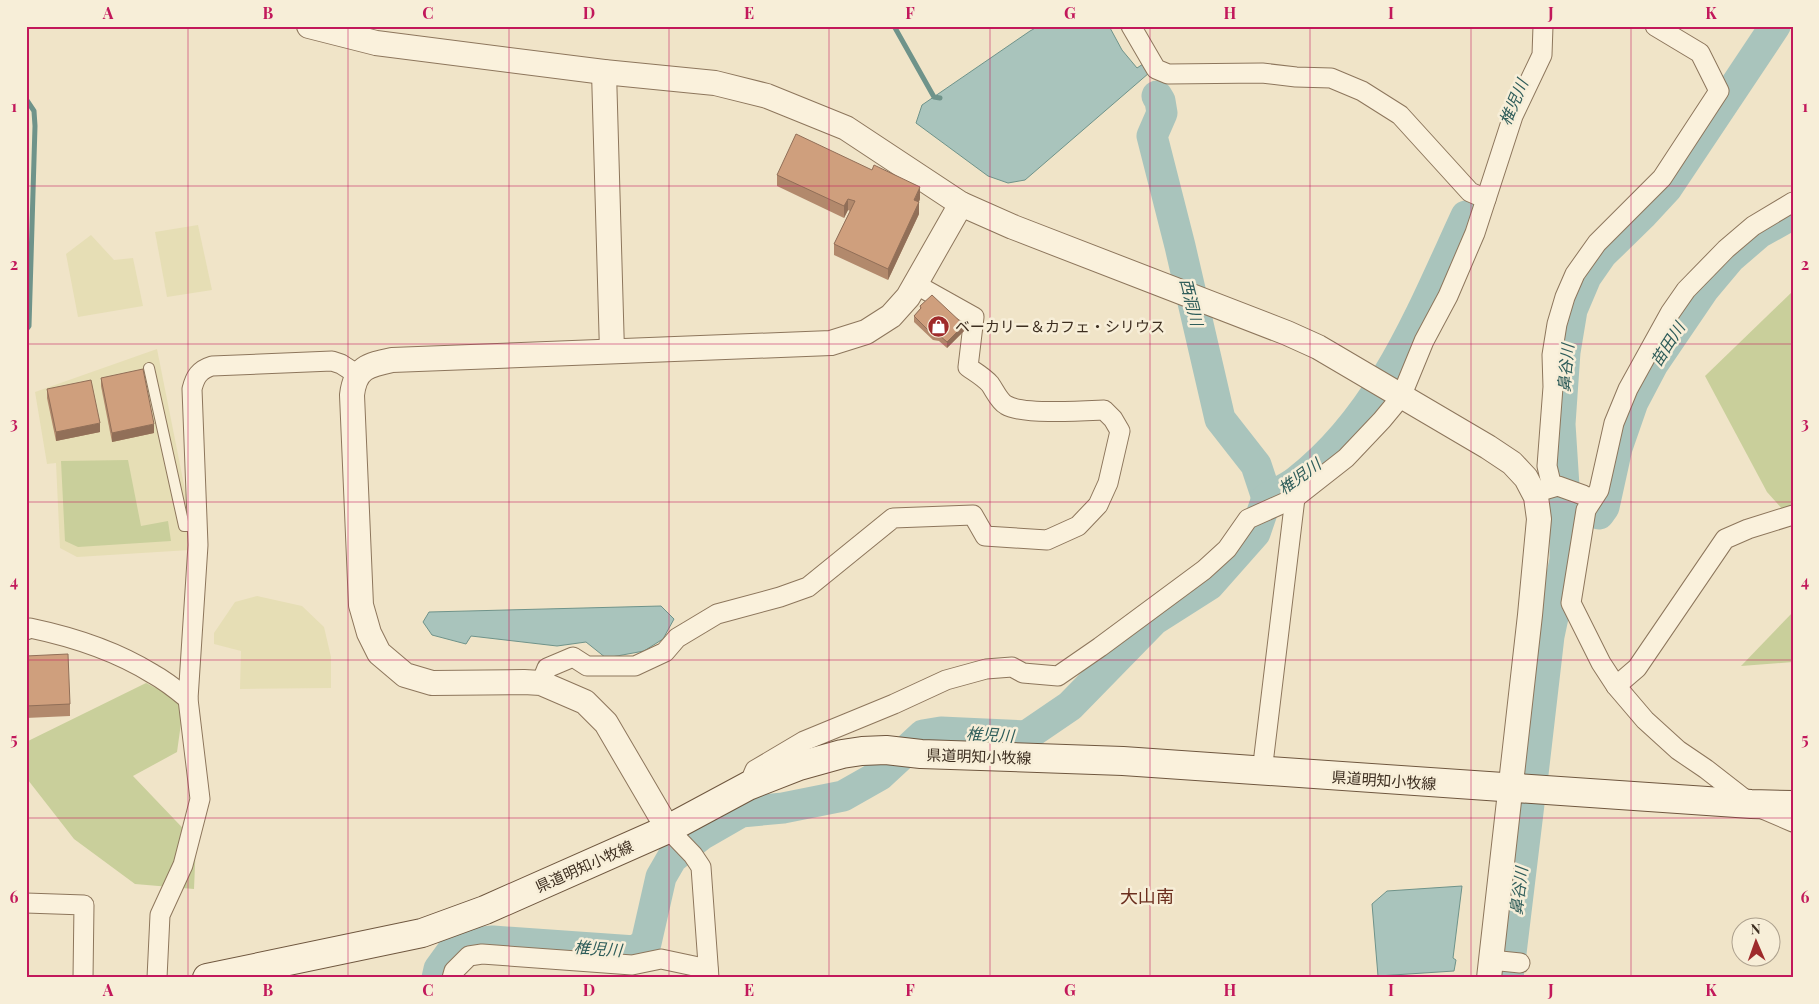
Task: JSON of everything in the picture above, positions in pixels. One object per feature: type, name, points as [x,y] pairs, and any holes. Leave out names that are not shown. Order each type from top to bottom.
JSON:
[{"type":"main road","name":"県道明知小牧線","points":[[207,978],[290,969],[422,933],[485,910],[672,833],[748,786],[799,766],[842,754],[862,751],[886,750],[921,754],[1115,761],[1751,804],[1793,805]]},
{"type":"street","points":[[309,26],[376,43],[604,72],[715,83],[767,96],[846,128],[961,204],[1013,227],[1287,332],[1318,346],[1488,447],[1512,463],[1526,478],[1562,492],[1586,510],[1571,604],[1601,663],[1616,686],[1644,720],[1678,750],[1751,804],[1793,822]]},
{"type":"street","points":[[1131,26],[1156,69],[1168,74],[1262,72],[1296,77],[1331,78],[1362,90],[1400,115],[1470,192],[1486,199]]},
{"type":"street","points":[[748,786],[755,770],[804,741],[894,704],[946,680],[986,669],[1012,667],[1023,673],[1058,676],[1204,570],[1227,549],[1248,518],[1295,498],[1346,458],[1382,420],[1448,296],[1475,233],[1513,116],[1542,55],[1543,26]]},
{"type":"street","points":[[1562,492],[1547,466],[1553,387],[1552,355],[1557,324],[1565,297],[1575,274],[1597,243],[1662,178],[1719,91],[1700,53],[1655,26]]},
{"type":"street","points":[[604,72],[612,351]]},
{"type":"street","points":[[1520,963],[1493,966],[1539,519],[1562,492],[1599,490],[1614,423],[1628,389],[1670,313],[1686,290],[1726,249],[1753,226],[1793,202]]},
{"type":"street","points":[[452,978],[454,970],[469,956],[482,954],[632,965],[661,959],[708,973],[700,866],[672,833],[606,723],[585,702],[541,683],[432,683],[405,675],[379,653],[369,633],[361,605],[352,395],[353,384],[358,375],[370,364],[392,360],[831,343],[866,332],[891,316],[908,297],[961,204]]},
{"type":"street","points":[[541,683],[547,668],[573,657],[588,666],[635,666],[665,652],[677,638],[717,614],[780,597],[808,587],[893,518],[973,515],[984,536],[1047,540],[1078,526],[1098,505],[1108,483],[1120,431],[1113,419],[1104,410],[1059,412],[1016,409],[1007,406],[988,382],[968,367],[974,317],[915,284]]},
{"type":"street","points":[[157,978],[160,915],[183,865],[200,799],[188,699],[198,545],[192,389],[194,381],[204,369],[212,366],[332,362],[341,364],[358,375]]},
{"type":"street","points":[[1262,772],[1295,498]]},
{"type":"street","points":[[1616,686],[1636,668],[1725,539],[1748,529],[1793,515]]},
{"type":"street","points":[[26,630],[30,628],[62,635],[117,655],[153,674],[188,699]]},
{"type":"street","points":[[26,903],[84,906],[83,978]]},
{"type":"lane","points":[[150,368],[184,526],[197,526]]},
{"type":"shaded area","points":[[198,225],[212,290],[167,297],[155,232]]},
{"type":"shaded area","points":[[91,235],[114,260],[133,258],[143,306],[78,317],[66,254]]},
{"type":"shaded area","points":[[157,349],[190,515],[190,550],[77,557],[60,548],[56,463],[47,464],[35,392]]},
{"type":"shaded area","points":[[257,596],[302,606],[324,627],[331,657],[331,688],[240,689],[241,651],[214,644],[214,633],[235,602]]},
{"type":"green space","points":[[1793,291],[1793,521],[1767,492],[1705,376]]},
{"type":"green space","points":[[128,460],[141,526],[168,521],[171,541],[78,547],[65,541],[61,461]]},
{"type":"green space","points":[[1793,612],[1793,662],[1741,666]]},
{"type":"green space","points":[[146,683],[184,702],[177,752],[133,776],[196,842],[194,889],[135,884],[74,839],[28,780],[26,742]]},
{"type":"water","points":[[1039,26],[1109,26],[1122,50],[1137,68],[1143,64],[1149,73],[1025,180],[1008,183],[988,176],[916,123],[922,105]]},
{"type":"water","points":[[661,606],[674,619],[663,639],[644,651],[606,658],[586,642],[557,646],[471,636],[466,644],[432,635],[423,622],[429,612]]},
{"type":"water","points":[[1462,886],[1453,958],[1456,960],[1454,971],[1378,976],[1372,904],[1387,891]]},
{"type":"building","points":[[796,134],[872,170],[874,165],[920,187],[914,200],[919,202],[888,269],[834,244],[855,201],[848,199],[844,206],[777,175]]},
{"type":"building","name":"ベーカリー＆カフェ・シリウス","points":[[932,295],[964,325],[947,342],[939,335],[933,335],[914,316],[921,308],[920,306]]},
{"type":"building","points":[[143,369],[154,424],[112,433],[101,378]]},
{"type":"building","points":[[91,380],[100,423],[56,432],[47,389]]},
{"type":"building","points":[[68,654],[70,704],[26,706],[26,656]]},
{"type":"waterway","points":[[894,26],[934,97],[940,98]]},
{"type":"waterway","name":"鼻谷川","points":[[1533,774],[1549,636],[1565,560],[1565,502],[1560,424],[1565,352],[1572,310],[1586,277],[1602,254],[1667,188],[1775,26]]},
{"type":"waterway","name":"西洞川","points":[[1157,96],[1162,113],[1152,136],[1180,246],[1220,419],[1256,465],[1267,498]]},
{"type":"waterway","points":[[26,99],[34,111],[35,126],[29,326],[26,330]]},
{"type":"waterway","name":"苗田川","points":[[1599,514],[1604,507],[1617,448],[1633,402],[1653,364],[1704,289],[1730,258],[1759,233],[1793,214]]},
{"type":"waterway","name":"椎児川","points":[[437,978],[439,969],[452,951],[464,944],[493,941],[635,951],[646,943],[661,877],[672,858],[701,835],[741,812],[783,808],[843,796],[880,775],[923,735],[941,732],[1026,736],[1070,706],[1154,620],[1209,585],[1255,533],[1267,498],[1297,481],[1327,455],[1353,425],[1376,393],[1416,324],[1466,216]]},
{"type":"waterway","name":"鼻谷川","points":[[1508,978],[1529,804]]},
{"type":"place","name":"ベーカリー＆カフェ・シリウス","points":[[939,326]]},
{"type":"district","name":"大山南","points":[[1147,896]]}]
